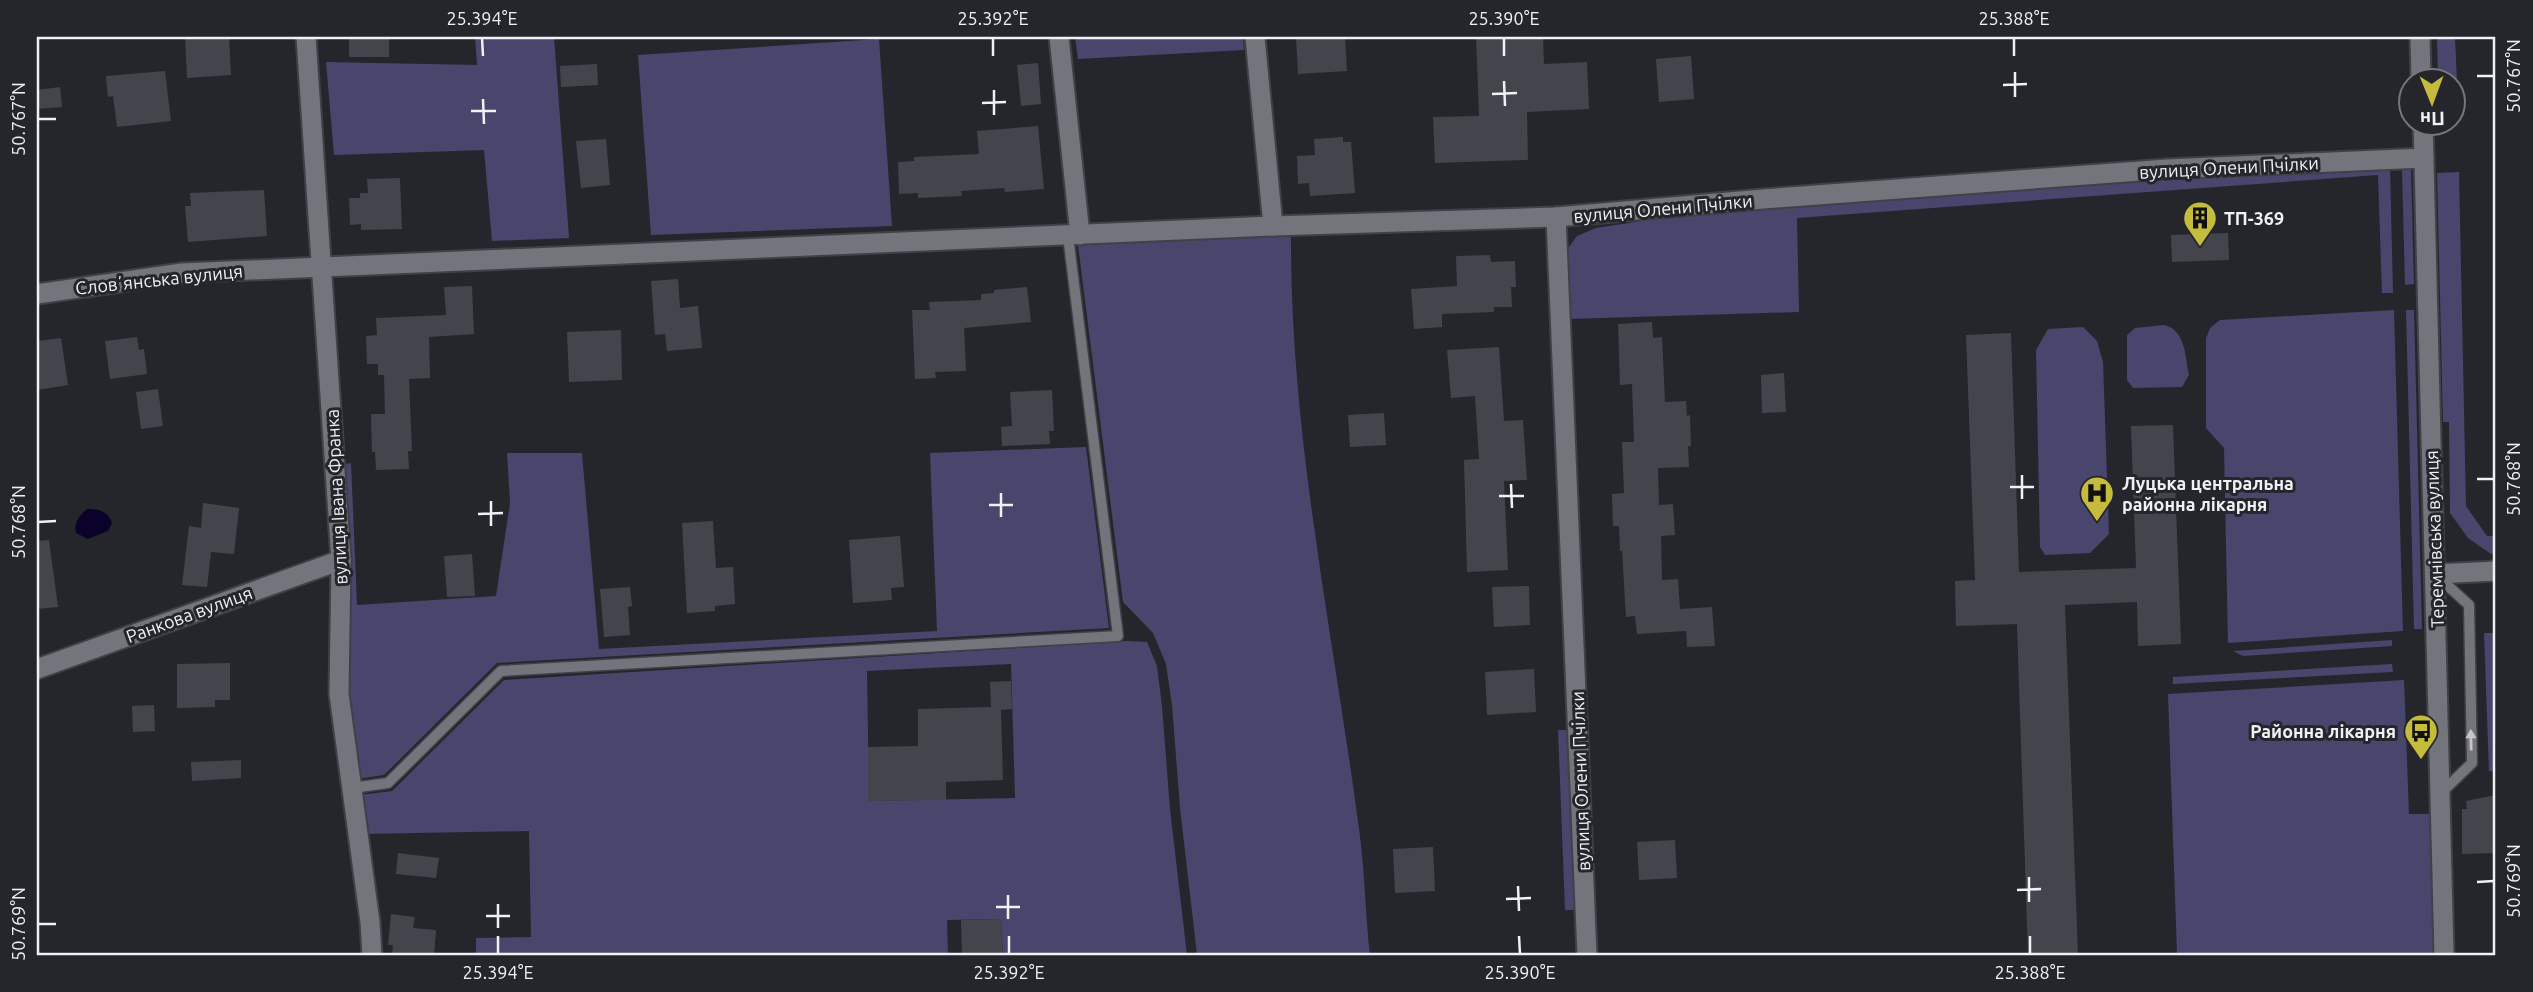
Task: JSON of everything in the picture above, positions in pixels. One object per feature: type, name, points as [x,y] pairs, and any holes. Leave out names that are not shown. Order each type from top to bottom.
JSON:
[{"type":"street","name":"вулиця Івана Франка","points":[[306,37],[341,560],[340,694],[372,955]]},
{"type":"street","points":[[1059,37],[1074,236]]},
{"type":"street","points":[[1255,37],[1273,226]]},
{"type":"street","points":[[2420,37],[2421,66]]},
{"type":"street","name":"Теремнівська вулиця","points":[[2423,136],[2445,955]]},
{"type":"street","name":"вулиця Олени Пчілки","points":[[1587,955],[1556,217],[2168,169],[2424,158]]},
{"type":"street","name":"Словʼянська вулиця","points":[[37,293],[182,273],[323,265],[1556,217]]},
{"type":"street","name":"Ранкова вулиця","points":[[37,669],[341,560]]},
{"type":"street","points":[[2435,574],[2496,571]]},
{"type":"lane","points":[[352,788],[388,783],[501,671],[1118,636],[1074,236]]},
{"type":"lane","points":[[2435,574],[2469,605],[2472,762],[2439,794]]},
{"type":"shaded area","points":[[475,37],[554,37],[569,238],[492,241],[484,150],[334,155],[326,62],[477,65]]},
{"type":"shaded area","points":[[1075,37],[1243,37],[1244,50],[1078,59]]},
{"type":"shaded area","points":[[2437,37],[2455,37],[2456,66],[2438,66]]},
{"type":"shaded area","points":[[879,39],[892,226],[651,235],[638,55]]},
{"type":"shaded area","points":[[2390,167],[2393,293],[2382,293],[2378,175],[1797,218],[1799,312],[1568,319],[1569,247],[1577,236],[1596,228],[1680,215],[2167,176]]},
{"type":"shaded area","points":[[2402,170],[2411,170],[2414,284],[2405,285]]},
{"type":"shaded area","points":[[2459,172],[2466,506],[2487,536],[2496,536],[2496,553],[2491,554],[2468,538],[2450,513],[2449,422],[2443,422],[2437,173]]},
{"type":"shaded area","points":[[1291,235],[1293,310],[1305,459],[1359,829],[1370,955],[1197,955],[1166,664],[1153,633],[1123,602],[1078,245]]},
{"type":"shaded area","points":[[2394,310],[2403,631],[2228,643],[2224,448],[2206,428],[2206,338],[2210,328],[2220,320]]},
{"type":"shaded area","points":[[2406,310],[2414,310],[2422,629],[2414,629]]},
{"type":"shaded area","points":[[2164,325],[2177,332],[2181,338],[2189,375],[2182,387],[2133,388],[2127,380],[2127,335],[2135,328]]},
{"type":"shaded area","points":[[2083,327],[2097,341],[2103,362],[2109,534],[2090,553],[2045,555],[2040,547],[2036,350],[2048,329]]},
{"type":"shaded area","points":[[1086,447],[1109,628],[497,663],[384,775],[357,779],[346,694],[348,523],[345,464],[351,463],[357,605],[496,596],[510,503],[507,453],[582,453],[599,649],[937,631],[930,453]]},
{"type":"shaded area","points":[[87,509],[99,510],[108,516],[112,523],[108,531],[88,539],[76,533],[76,523]]},
{"type":"shaded area","points":[[2484,633],[2496,633],[2496,771],[2489,771]]},
{"type":"shaded area","points":[[2392,640],[2392,646],[2243,656],[2233,651]]},
{"type":"shaded area","points":[[1128,641],[1147,642],[1157,666],[1187,955],[1003,955],[1001,919],[947,920],[948,955],[476,955],[476,938],[531,937],[529,831],[364,834],[359,795],[392,791],[504,680]],"holes":[[[1011,664],[1015,798],[869,801],[867,671]]]},
{"type":"shaded area","points":[[2392,664],[2393,672],[2173,684],[2173,677]]},
{"type":"shaded area","points":[[2404,680],[2409,814],[2430,814],[2435,955],[2177,955],[2168,694]]},
{"type":"shaded area","points":[[1558,730],[1572,730],[1579,910],[1565,910]]},
{"type":"building","points":[[185,37],[229,37],[231,75],[187,78]]},
{"type":"building","points":[[349,37],[389,37],[389,57],[349,57]]},
{"type":"building","points":[[1296,37],[1345,37],[1347,71],[1298,74]]},
{"type":"building","points":[[1476,37],[1543,37],[1544,64],[1587,62],[1589,109],[1527,112],[1528,160],[1435,163],[1433,117],[1479,116]]},
{"type":"building","points":[[1691,56],[1694,99],[1659,102],[1656,59]]},
{"type":"building","points":[[1038,63],[1041,104],[1021,106],[1017,65]]},
{"type":"building","points":[[597,64],[598,85],[561,87],[560,66]]},
{"type":"building","points":[[165,71],[171,121],[117,127],[113,96],[108,97],[106,76]]},
{"type":"building","points":[[60,87],[62,107],[37,109],[37,90]]},
{"type":"building","points":[[1038,126],[1044,189],[961,191],[962,196],[918,198],[918,193],[899,194],[898,162],[914,161],[914,157],[979,154],[977,131]]},
{"type":"building","points":[[1343,137],[1343,142],[1351,142],[1355,193],[1310,196],[1309,183],[1298,184],[1297,156],[1315,155],[1314,139]]},
{"type":"building","points":[[606,139],[610,185],[581,188],[576,141]]},
{"type":"building","points":[[400,178],[402,229],[361,230],[361,224],[350,225],[349,198],[360,198],[360,193],[368,193],[367,179]]},
{"type":"building","points":[[264,190],[267,236],[188,242],[185,206],[191,206],[190,193]]},
{"type":"building","name":"ТП-369","points":[[2228,233],[2229,260],[2172,262],[2171,235]]},
{"type":"building","points":[[1490,255],[1491,262],[1515,261],[1516,287],[1511,287],[1512,307],[1494,307],[1494,312],[1442,314],[1442,327],[1414,329],[1411,289],[1457,286],[1456,256]]},
{"type":"building","points":[[678,279],[680,308],[698,306],[702,348],[667,351],[665,334],[655,335],[651,281]]},
{"type":"building","points":[[472,286],[474,334],[429,337],[430,378],[409,379],[412,451],[408,451],[409,469],[376,470],[375,452],[372,452],[371,414],[385,414],[384,375],[378,375],[378,364],[367,364],[366,336],[377,335],[376,318],[446,315],[444,287]]},
{"type":"building","points":[[1027,287],[1031,322],[964,328],[966,371],[935,372],[936,378],[915,379],[912,310],[930,310],[929,302],[981,300],[981,294],[994,293],[994,290]]},
{"type":"building","points":[[1652,322],[1653,338],[1662,337],[1665,402],[1686,401],[1687,416],[1690,415],[1689,467],[1658,468],[1659,505],[1673,504],[1675,535],[1661,536],[1662,580],[1678,579],[1680,609],[1712,607],[1715,646],[1687,647],[1686,631],[1637,634],[1635,616],[1626,617],[1622,551],[1619,526],[1613,526],[1612,494],[1624,493],[1622,442],[1634,442],[1632,384],[1620,385],[1618,324]]},
{"type":"building","points":[[621,330],[622,380],[569,382],[567,332]]},
{"type":"building","points":[[2011,333],[2019,572],[2136,568],[2131,426],[2173,425],[2181,644],[2138,646],[2137,602],[2065,605],[2078,955],[2028,955],[2017,624],[1956,626],[1955,581],[1975,580],[1966,335]]},
{"type":"building","points":[[137,337],[139,350],[144,349],[147,374],[110,379],[105,341]]},
{"type":"building","points":[[61,338],[68,385],[37,390],[37,341]]},
{"type":"building","points":[[1499,347],[1504,421],[1523,420],[1527,480],[1504,481],[1508,570],[1467,572],[1464,460],[1479,459],[1475,396],[1451,398],[1447,350]]},
{"type":"building","points":[[1784,373],[1786,412],[1762,413],[1761,375]]},
{"type":"building","points":[[158,389],[163,426],[141,429],[136,392]]},
{"type":"building","points":[[1052,390],[1054,431],[1049,431],[1050,444],[1002,446],[1001,427],[1012,426],[1010,392]]},
{"type":"building","points":[[1384,413],[1386,445],[1350,447],[1348,415]]},
{"type":"building","points":[[203,503],[239,508],[234,554],[211,552],[207,587],[182,585],[189,526],[201,528]]},
{"type":"building","points":[[713,521],[716,568],[733,567],[735,604],[715,606],[715,611],[687,613],[682,523]]},
{"type":"building","points":[[900,536],[904,587],[891,588],[892,600],[853,603],[849,540]]},
{"type":"building","points":[[49,540],[58,607],[37,609],[37,541]]},
{"type":"building","points":[[472,554],[475,596],[447,597],[444,556]]},
{"type":"building","points":[[1529,586],[1530,625],[1494,627],[1492,587]]},
{"type":"building","points":[[630,587],[630,635],[604,637],[600,589]]},
{"type":"building","points":[[230,663],[230,700],[215,700],[215,707],[177,708],[177,664]]},
{"type":"building","points":[[1534,669],[1536,712],[1487,715],[1485,672]]},
{"type":"building","points":[[1011,681],[1012,709],[1001,710],[1003,780],[946,782],[946,800],[868,801],[868,747],[918,746],[918,709],[991,707],[990,682]]},
{"type":"building","points":[[154,705],[155,731],[133,732],[132,706]]},
{"type":"building","points":[[241,760],[241,778],[192,781],[191,762]]},
{"type":"building","points":[[2496,795],[2496,853],[2462,854],[2462,809],[2467,809],[2466,801]]},
{"type":"building","points":[[1675,840],[1677,878],[1639,880],[1637,842]]},
{"type":"building","points":[[1433,847],[1435,891],[1395,893],[1393,849]]},
{"type":"building","points":[[398,853],[439,858],[436,878],[396,874]]},
{"type":"building","points":[[391,914],[415,917],[413,928],[436,930],[434,955],[392,955],[393,945],[388,945]]},
{"type":"building","points":[[1001,919],[1003,955],[962,955],[961,920]]},
{"type":"place","name":"ТП-369","points":[[2200,248]]},
{"type":"place","name":"Луцька центральна районна лікарня","points":[[2097,523]]},
{"type":"place","name":"Районна лікарня","points":[[2421,761]]}]
